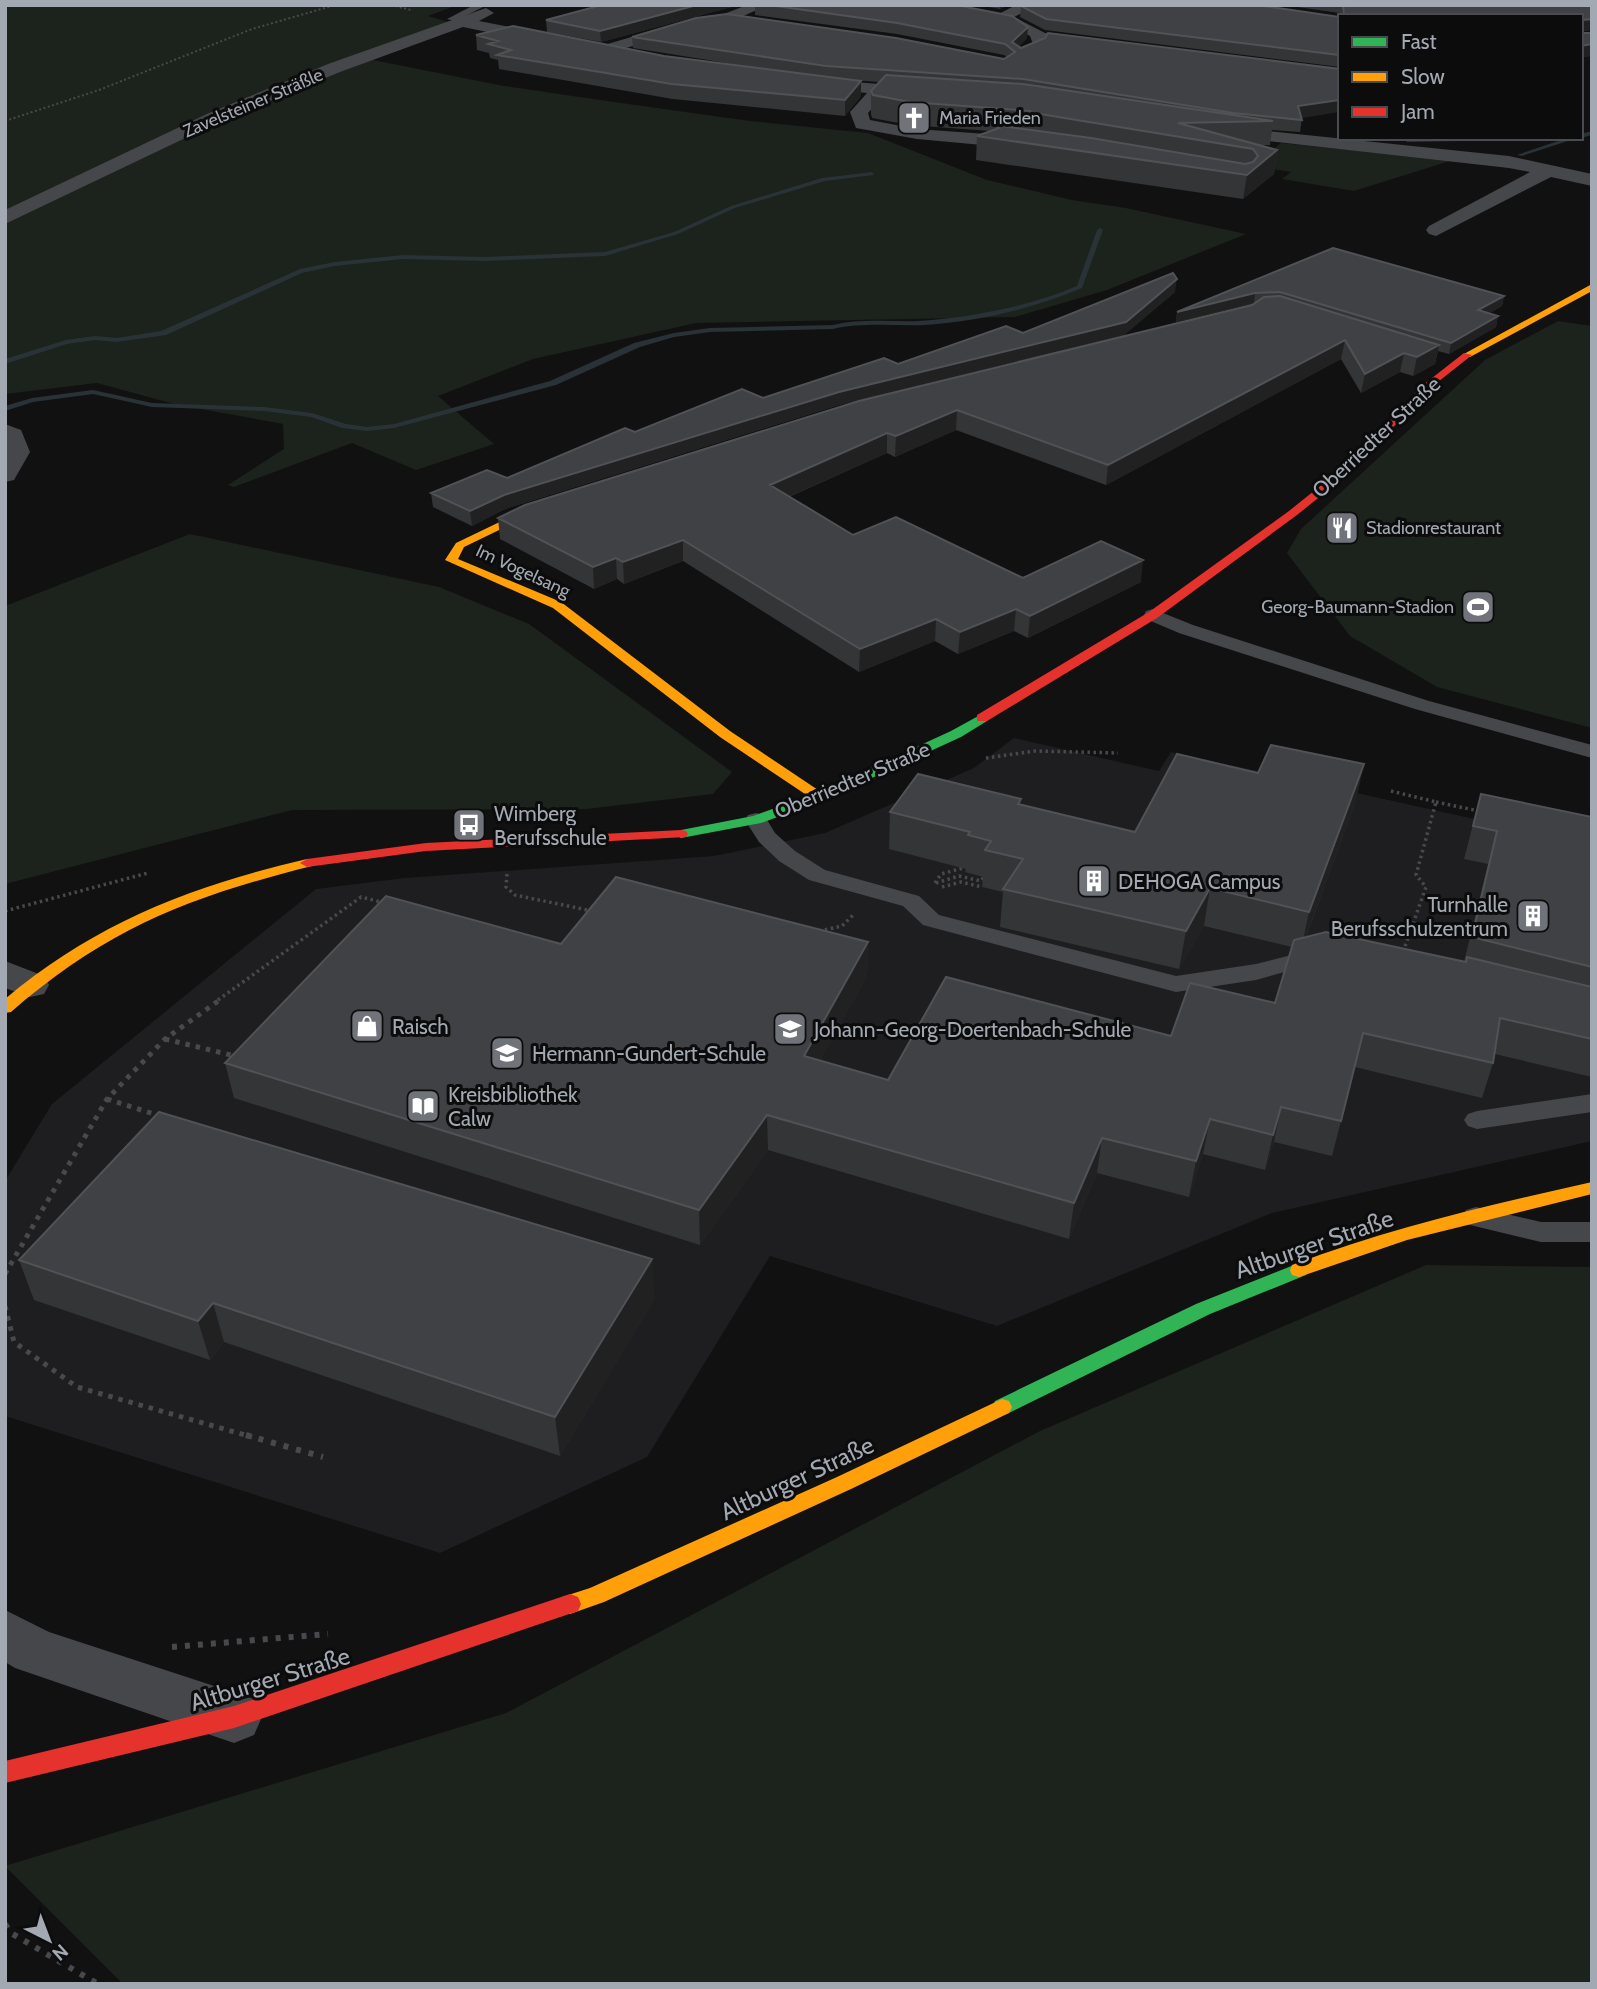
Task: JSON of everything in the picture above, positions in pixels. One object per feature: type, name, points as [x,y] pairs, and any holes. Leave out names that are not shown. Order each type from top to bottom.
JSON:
[{"type":"street","name":"Zavelsteiner Sträßle","points":[[5,218],[215,117],[334,68],[508,5]]},
{"type":"street","points":[[639,58],[594,49],[694,23],[727,18],[761,5]]},
{"type":"street","points":[[1030,5],[995,16],[1017,22],[1040,37],[1120,48]]},
{"type":"street","points":[[727,18],[752,23]]},
{"type":"street","points":[[463,22],[564,43]]},
{"type":"street","points":[[1027,50],[1037,44],[1040,37]]},
{"type":"street","points":[[787,80],[944,94]]},
{"type":"street","points":[[879,90],[859,112],[862,124],[917,134],[1007,139],[1047,145]]},
{"type":"street","points":[[1204,129],[1509,162],[1592,180]]},
{"type":"street","points":[[1305,141],[1317,134],[1338,129]]},
{"type":"street","points":[[1436,230],[1549,170]]},
{"type":"street","name":"Oberriedter Straße","points":[[14,989],[100,938],[167,904],[245,877],[328,859],[426,847],[634,839],[673,835],[756,820],[818,797],[956,734],[1153,615],[1293,513],[1349,468],[1449,361],[1592,287]]},
{"type":"street","points":[[5,431],[12,435],[17,452],[5,474]]},
{"type":"street","name":"Im Vogelsang","points":[[569,501],[516,518],[460,545],[451,560],[557,605],[725,734],[818,797]]},
{"type":"street","name":"Altburger Straße","points":[[5,1772],[234,1717],[596,1595],[844,1483],[1203,1309],[1341,1254],[1472,1216],[1592,1188]]},
{"type":"street","points":[[5,1634],[34,1651],[234,1717]]},
{"type":"lane","points":[[463,22],[452,19],[482,5]]},
{"type":"lane","points":[[1153,615],[1186,629],[1422,705],[1592,752]]},
{"type":"lane","points":[[756,820],[767,837],[787,856],[817,875],[911,901],[931,920],[1176,984],[1256,972],[1326,953],[1400,966]]},
{"type":"lane","points":[[1477,1120],[1592,1103]]},
{"type":"lane","points":[[1472,1216],[1541,1232],[1592,1232]]},
{"type":"path","points":[[5,121],[59,105],[215,46],[254,28],[335,5]]},
{"type":"path","points":[[974,759],[1008,752],[1044,749],[1118,753]]},
{"type":"path","points":[[1391,791],[1480,811]]},
{"type":"path","points":[[1400,966],[1426,887],[1416,876],[1436,802]]},
{"type":"path","points":[[963,868],[941,874],[931,890],[961,883],[982,887]]},
{"type":"path","points":[[507,874],[506,887],[515,894],[594,912],[587,921]]},
{"type":"path","points":[[935,883],[959,876],[981,881],[984,877]]},
{"type":"path","points":[[5,1274],[107,1099],[165,1039],[361,897],[388,904]]},
{"type":"path","points":[[815,932],[842,926]]},
{"type":"path","points":[[165,1039],[241,1057]]},
{"type":"path","points":[[107,1099],[173,1120]]},
{"type":"path","points":[[5,1306],[14,1342],[77,1387],[323,1457]]},
{"type":"path","points":[[166,1648],[342,1632]]},
{"type":"path","points":[[5,1923],[11,1933],[99,1984]]},
{"type":"shaded area","points":[[5,5],[458,5],[428,16],[448,22],[368,59],[504,86],[750,121],[868,133],[987,180],[1072,200],[1126,208],[1246,234],[1107,290],[1015,317],[696,323],[533,359],[438,396],[494,444],[416,470],[352,443],[234,487],[228,485],[284,449],[283,424],[174,404],[97,383],[5,394]]},
{"type":"shaded area","points":[[1281,143],[1453,160],[1354,191],[1282,179],[1291,172],[1253,166]]},
{"type":"shaded area","points":[[1558,321],[1592,326],[1592,728],[1437,687],[1350,636],[1287,553],[1301,529],[1485,360]]},
{"type":"shaded area","points":[[190,534],[439,587],[529,624],[732,772],[713,794],[587,809],[292,810],[5,884],[5,606]]},
{"type":"shaded area","points":[[1014,738],[1159,771],[1171,752],[1592,845],[1592,1141],[1272,1213],[997,1326],[770,1256],[647,1457],[440,1553],[5,1416],[5,1181],[52,1104],[316,889],[405,878],[714,856],[825,833],[974,768]]},
{"type":"shaded area","points":[[1426,1265],[1592,1267],[1592,1984],[123,1984],[5,1866],[506,1713],[1040,1431]]},
{"type":"building","points":[[602,5],[697,5],[600,31],[546,20]]},
{"type":"building","points":[[769,5],[956,5],[1012,16],[1028,27],[1012,42],[1021,48],[1045,38],[1048,33],[1338,69],[1338,100],[1298,106],[1302,120],[1233,113],[1023,79],[826,66],[632,37],[696,18],[727,14],[896,38],[1004,59],[1015,52],[1005,44],[897,23]]},
{"type":"building","points":[[1257,5],[1338,17],[1338,55],[1046,19],[1021,6]]},
{"type":"building","points":[[1343,5],[1592,5],[1592,19],[1583,20],[1583,14],[1344,14]]},
{"type":"building","points":[[513,26],[664,56],[861,81],[845,100],[672,84],[497,55],[511,50],[488,44],[498,41],[476,35]]},
{"type":"building","points":[[1583,33],[1592,33],[1592,44],[1583,46]]},
{"type":"building","points":[[886,75],[1023,84],[1273,121],[1178,123],[1277,150],[1247,175],[977,136],[999,128],[994,125],[1245,164],[1253,162],[1258,156],[1253,149],[1028,112],[1031,111],[910,102],[873,95],[871,91]]},
{"type":"building","points":[[1333,248],[1504,296],[1478,310],[1498,316],[1451,343],[1280,292],[1255,293],[1177,312]]},
{"type":"building","points":[[1173,273],[1177,279],[1126,322],[839,392],[504,495],[470,511],[431,493],[487,470],[507,478],[625,428],[635,432],[742,389],[763,398],[884,358],[898,364],[1006,326],[1023,333]]},
{"type":"building","points":[[1280,296],[1439,345],[1417,357],[1404,353],[1365,374],[1345,340],[1108,465],[957,410],[896,436],[887,433],[770,485],[853,535],[896,517],[1023,578],[1101,541],[1143,560],[1030,616],[1016,609],[960,632],[936,619],[860,649],[683,540],[623,562],[616,558],[593,567],[498,518],[525,505],[859,401],[1252,305],[1264,297]]},
{"type":"building","points":[[1271,745],[1364,764],[1309,912],[1210,888],[1186,931],[1003,889],[1023,859],[985,850],[991,841],[968,835],[970,832],[890,812],[918,774],[1021,799],[1018,804],[1135,832],[1177,754],[1258,773]]},
{"type":"building","name":"Turnhalle Berufsschulzentrum","points":[[1481,794],[1592,817],[1592,967],[1472,937],[1497,831],[1473,826]]},
{"type":"building","points":[[616,877],[868,942],[804,1056],[888,1080],[946,977],[1171,1036],[1190,983],[1275,1003],[1294,940],[1326,932],[1466,962],[1467,957],[1592,987],[1592,1039],[1500,1018],[1493,1063],[1363,1033],[1341,1121],[1281,1107],[1273,1135],[1210,1119],[1196,1161],[1102,1138],[1074,1203],[767,1115],[699,1210],[225,1063],[386,896],[561,944]]},
{"type":"building","points":[[159,1112],[652,1259],[555,1417],[213,1303],[198,1321],[19,1260]]},
{"type":"waterway","points":[[1583,135],[1592,133]]},
{"type":"waterway","points":[[1520,155],[1568,140]]},
{"type":"waterway","points":[[5,362],[66,342],[95,338],[117,340],[163,333],[300,271],[335,264],[403,257],[484,259],[605,254],[676,233],[733,207],[824,179],[872,174]]},
{"type":"waterway","points":[[5,409],[32,400],[93,392],[152,405],[264,409],[312,415],[345,426],[367,429],[394,426],[553,383],[637,345],[674,335],[710,330],[833,327],[849,323],[938,322],[1025,307],[1080,287],[1100,230]]},
{"type":"traffic: fast","points":[[681,834],[756,820],[819,797],[956,734],[982,718]]},
{"type":"traffic: fast","points":[[1002,1407],[1203,1309],[1299,1270]]},
{"type":"traffic: slow","points":[[1467,355],[1592,287]]},
{"type":"traffic: slow","points":[[548,508],[516,518],[460,545],[451,560],[557,605],[725,734],[819,797]]},
{"type":"traffic: slow","points":[[5,1008],[73,955],[146,914],[224,885],[307,863]]},
{"type":"traffic: slow","points":[[1299,1270],[1407,1233],[1592,1188]]},
{"type":"traffic: slow","points":[[570,1604],[596,1595],[844,1483],[1002,1407]]},
{"type":"traffic: jam","points":[[982,718],[1153,615],[1293,513],[1349,468],[1426,387],[1467,355]]},
{"type":"traffic: jam","points":[[307,863],[426,847],[681,834]]},
{"type":"traffic: jam","points":[[5,1772],[234,1717],[570,1604]]},
{"type":"place","name":"Maria Frieden","points":[[914,118]]},
{"type":"place","name":"Stadionrestaurant","points":[[1342,528]]},
{"type":"place","name":"Georg-Baumann-Stadion","points":[[1478,607]]},
{"type":"place","name":"Wimberg Berufsschule","points":[[469,825]]},
{"type":"place","name":"DEHOGA Campus","points":[[1094,881]]},
{"type":"place","name":"Turnhalle Berufsschulzentrum","points":[[1533,916]]},
{"type":"place","name":"Raisch","points":[[367,1026]]},
{"type":"place","name":"Johann-Georg-Doertenbach-Schule","points":[[790,1029]]},
{"type":"place","name":"Hermann-Gundert-Schule","points":[[507,1053]]},
{"type":"place","name":"Kreisbibliothek Calw","points":[[423,1106]]}]
